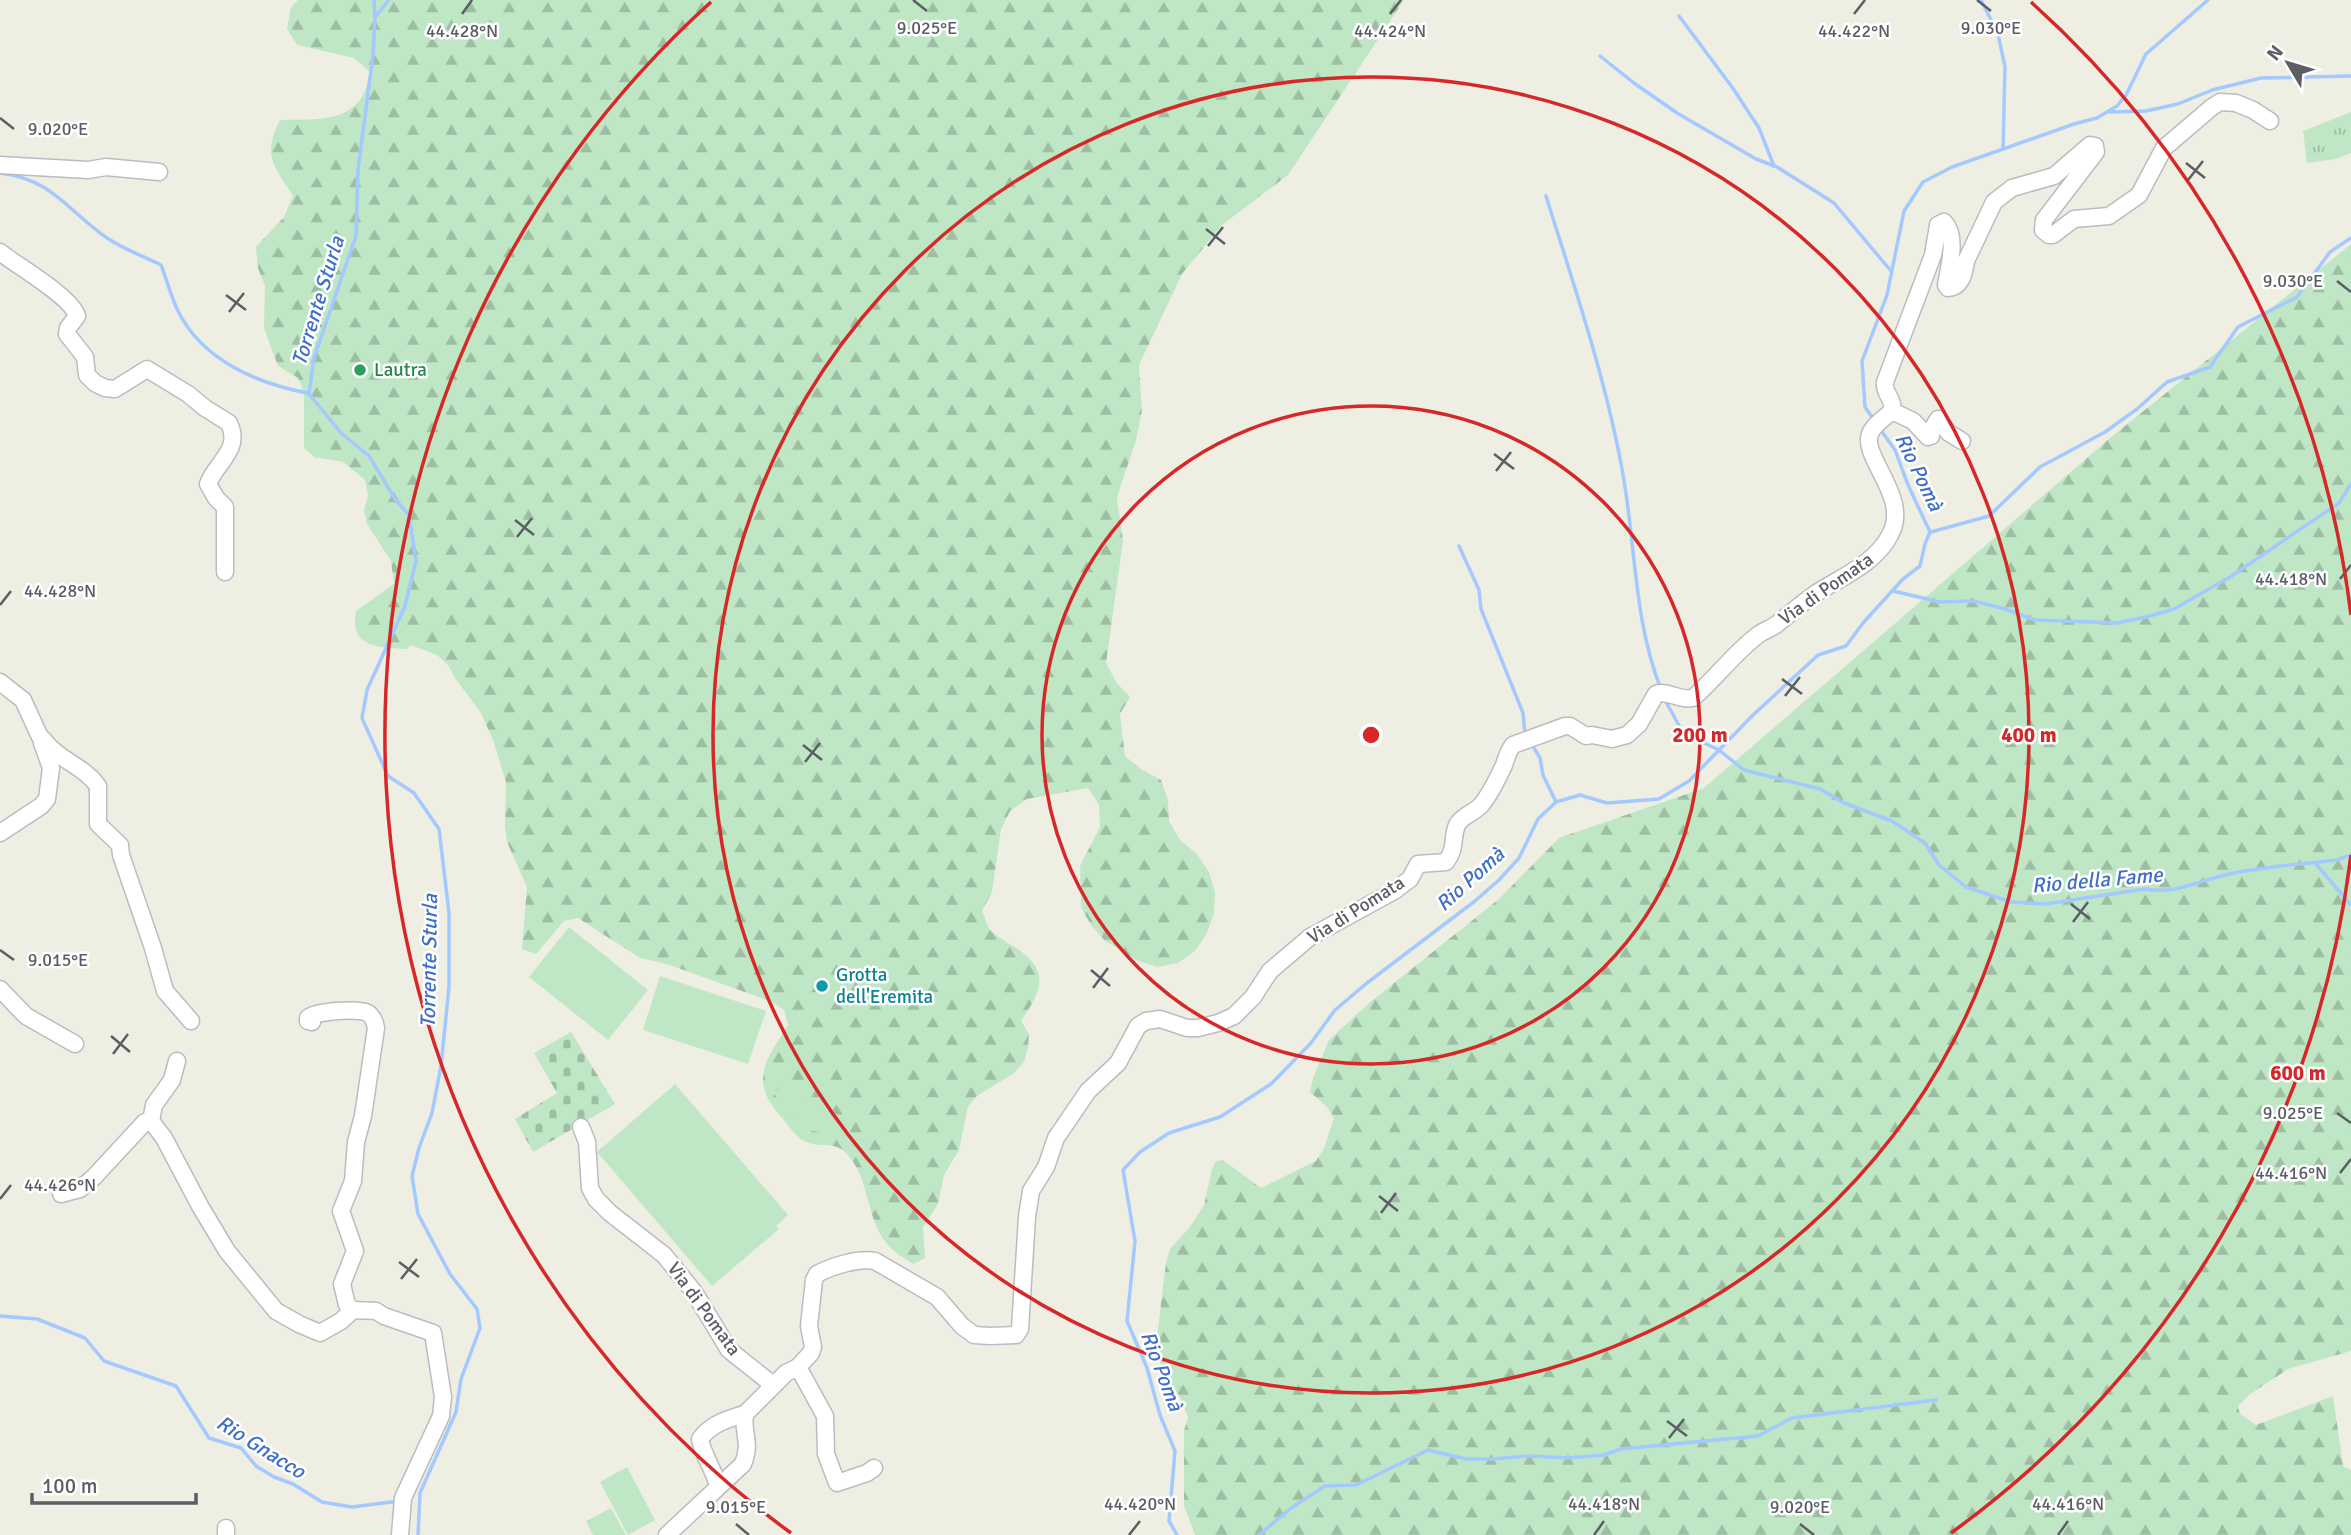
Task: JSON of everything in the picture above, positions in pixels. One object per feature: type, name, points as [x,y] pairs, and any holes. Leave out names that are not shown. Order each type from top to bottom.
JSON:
[{"type":"street","points":[[1962,441],[1949,433],[1938,419],[1930,438],[1913,421],[1889,414],[1892,402],[1885,391],[1885,382],[1933,255],[1938,225],[1944,222],[1949,227],[1951,248],[1946,285],[1948,288],[1955,288],[1994,202],[2012,188],[2054,176],[2090,145],[2095,146],[2096,152],[2044,220],[2043,230],[2049,235],[2074,219],[2109,216],[2139,195],[2164,148],[2220,102],[2236,103],[2270,121]]},
{"type":"street","points":[[0,165],[88,170],[106,167],[159,172]]},
{"type":"street","points":[[0,252],[64,297],[76,310],[77,316],[67,334],[85,357],[87,375],[95,383],[115,389],[147,369],[229,423],[232,448],[208,484],[225,507],[225,572]]},
{"type":"street","name":"Via di Pomata","points":[[798,1367],[812,1350],[808,1326],[815,1276],[830,1268],[869,1260],[937,1297],[962,1326],[974,1335],[1016,1335],[1020,1329],[1031,1191],[1043,1173],[1049,1154],[1063,1128],[1088,1091],[1118,1063],[1138,1026],[1146,1021],[1160,1019],[1187,1028],[1198,1028],[1226,1020],[1247,1004],[1270,971],[1310,937],[1394,891],[1410,879],[1419,864],[1446,862],[1454,849],[1457,825],[1486,798],[1509,750],[1517,743],[1560,727],[1570,726],[1586,736],[1592,734],[1612,739],[1627,735],[1639,724],[1656,694],[1693,698],[1735,653],[1814,595],[1874,556],[1892,533],[1896,512],[1869,443],[1872,430],[1889,414]]},
{"type":"street","points":[[0,682],[22,697],[51,768],[47,799],[41,806],[0,833]]},
{"type":"street","points":[[40,737],[54,751],[87,773],[98,786],[98,824],[120,845],[166,994],[191,1021]]},
{"type":"street","points":[[1,992],[10,997],[35,1032],[75,1044]]},
{"type":"street","points":[[312,1022],[308,1021],[308,1018],[316,1013],[362,1011],[372,1017],[376,1028],[363,1116],[356,1142],[354,1181],[341,1211],[355,1251],[353,1261],[342,1281],[347,1305],[353,1310],[376,1311],[433,1333],[443,1397],[441,1425],[412,1475],[402,1502],[400,1535]]},
{"type":"street","points":[[150,1121],[154,1104],[172,1080],[177,1061]]},
{"type":"street","points":[[150,1121],[164,1138],[227,1251],[276,1311],[320,1333],[341,1321],[353,1310]]},
{"type":"street","points":[[61,1195],[80,1189],[103,1169],[145,1122],[150,1121]]},
{"type":"street","name":"Via di Pomata","points":[[581,1127],[587,1142],[590,1188],[596,1199],[664,1255],[694,1292],[729,1350],[773,1385]]},
{"type":"street","points":[[718,1486],[715,1472],[702,1449],[700,1439],[706,1430],[745,1414],[786,1373],[798,1367],[825,1416],[827,1454],[837,1483],[874,1468]]},
{"type":"street","points":[[667,1535],[743,1464],[749,1450],[744,1427],[745,1414]]},
{"type":"green space","points":[[298,0],[1404,0],[1288,175],[1222,225],[1182,274],[1139,365],[1142,410],[1136,440],[1117,497],[1123,541],[1106,663],[1116,682],[1130,697],[1120,714],[1125,756],[1161,780],[1168,800],[1169,821],[1180,840],[1197,854],[1209,872],[1215,892],[1214,913],[1207,933],[1195,951],[1178,963],[1157,967],[1138,961],[1104,940],[1091,925],[1081,907],[1080,866],[1100,827],[1099,805],[1088,788],[1027,799],[1010,811],[1001,829],[992,892],[982,911],[991,931],[1029,959],[1039,975],[1037,993],[1021,1021],[1029,1034],[1028,1048],[1024,1062],[1014,1073],[977,1096],[968,1106],[959,1150],[944,1175],[938,1204],[923,1227],[925,1258],[913,1264],[893,1250],[878,1230],[860,1175],[848,1155],[835,1146],[808,1143],[801,1139],[772,1106],[763,1082],[764,1072],[767,1061],[788,1025],[784,1010],[772,1002],[667,964],[640,958],[578,918],[564,921],[536,954],[522,949],[527,887],[507,842],[506,782],[481,713],[448,665],[437,655],[411,645],[407,649],[376,646],[361,639],[357,632],[356,611],[394,584],[391,561],[367,524],[364,510],[368,495],[365,480],[343,462],[314,457],[304,448],[304,392],[298,378],[278,366],[264,328],[265,286],[258,268],[256,247],[284,217],[293,196],[276,168],[271,152],[280,120],[327,118],[349,110],[364,93],[370,72],[354,58],[297,45],[287,29],[291,7]]},
{"type":"green space","points":[[2351,112],[2351,153],[2336,159],[2307,163],[2303,131]]},
{"type":"green space","points":[[2351,244],[2351,1351],[2288,1369],[2249,1395],[2238,1406],[2240,1414],[2256,1425],[2333,1396],[2343,1466],[2351,1470],[2351,1535],[1195,1535],[1184,1506],[1184,1431],[1188,1417],[1181,1399],[1162,1371],[1156,1345],[1170,1249],[1190,1227],[1204,1205],[1216,1161],[1223,1160],[1261,1188],[1316,1161],[1324,1148],[1334,1118],[1326,1106],[1310,1092],[1313,1078],[1329,1040],[1369,1003],[1499,899],[1559,838],[1704,788],[2110,438]]},
{"type":"green space","points":[[569,927],[648,990],[608,1040],[529,977]]},
{"type":"green space","points":[[660,976],[766,1011],[748,1064],[643,1030]]},
{"type":"green space","points":[[571,1032],[615,1104],[533,1152],[515,1119],[557,1093],[534,1053]]},
{"type":"green space","points":[[675,1084],[788,1215],[776,1226],[779,1229],[712,1286],[597,1152]]},
{"type":"green space","points":[[783,1084],[803,1099],[825,1106],[848,1123],[836,1136],[805,1129],[774,1094]]},
{"type":"green space","points":[[627,1467],[655,1520],[628,1535],[600,1482]]},
{"type":"green space","points":[[611,1508],[626,1535],[593,1535],[586,1521]]},
{"type":"waterway","name":"Torrente Sturla","points":[[374,0],[373,55],[358,170],[356,236],[314,358],[309,394],[341,433],[369,456],[395,499],[409,515],[416,561],[405,606],[367,690],[362,718],[388,776],[414,793],[439,829],[449,913],[449,987],[441,1066],[432,1113],[412,1176],[418,1214],[450,1274],[477,1309],[480,1328],[461,1379],[456,1412],[420,1493],[418,1535]]},
{"type":"waterway","points":[[375,17],[389,0]]},
{"type":"waterway","points":[[1981,0],[1998,34],[2005,67],[2003,149]]},
{"type":"waterway","name":"Rio Pomà","points":[[1874,420],[1865,407],[1862,361],[1887,295],[1904,211],[1923,182],[1952,167],[2097,118],[2117,106],[2126,95],[2146,54],[2208,0]]},
{"type":"waterway","points":[[1679,16],[1759,128],[1774,166]]},
{"type":"waterway","points":[[1600,56],[1677,113],[1756,159],[1777,167],[1834,203],[1891,271]]},
{"type":"waterway","points":[[2110,112],[2146,111],[2178,104],[2212,90],[2261,78],[2351,76]]},
{"type":"waterway","points":[[0,173],[18,176],[46,189],[107,238],[161,265],[176,306],[188,328],[216,356],[251,376],[308,393]]},
{"type":"waterway","points":[[1546,196],[1588,331],[1615,434],[1627,497],[1645,636],[1661,689]]},
{"type":"waterway","points":[[1931,532],[1989,516],[2040,467],[2105,432],[2137,409],[2167,382],[2210,367],[2238,327],[2297,297],[2330,252],[2351,238]]},
{"type":"waterway","name":"Rio Pomà","points":[[1177,1535],[1169,1521],[1175,1451],[1160,1415],[1147,1368],[1127,1321],[1135,1241],[1123,1170],[1140,1152],[1169,1133],[1220,1117],[1271,1084],[1311,1043],[1335,1010],[1499,880],[1519,858],[1538,819],[1556,802],[1580,795],[1607,803],[1659,799],[1689,781],[1752,716],[1818,655],[1846,646],[1903,579],[1920,566],[1930,532],[1895,450],[1880,429]]},
{"type":"waterway","points":[[1893,591],[1940,602],[1973,601],[2035,620],[2117,623],[2146,617],[2174,609],[2230,577],[2339,503],[2351,484]]},
{"type":"waterway","points":[[1459,546],[1479,590],[1481,609],[1523,713],[1525,734]]},
{"type":"waterway","name":"Rio della Fame","points":[[1665,700],[1683,733],[1719,750],[1744,770],[1820,789],[1844,803],[1892,821],[1925,843],[1939,865],[1966,887],[2011,902],[2045,904],[2145,889],[2167,890],[2229,874],[2337,860],[2351,855]]},
{"type":"waterway","points":[[1531,743],[1540,758],[1543,775],[1556,802]]},
{"type":"waterway","points":[[2316,864],[2351,905]]},
{"type":"waterway","name":"Rio Gnacco","points":[[0,1316],[37,1319],[85,1338],[104,1361],[176,1386],[209,1438],[241,1448],[256,1466],[322,1502],[352,1507],[399,1501]]},
{"type":"waterway","points":[[1259,1535],[1291,1508],[1325,1486],[1356,1485],[1428,1450],[1466,1459],[1604,1455],[1621,1449],[1758,1436],[1792,1418],[1936,1400]]},
{"type":"place","name":"Lautra","points":[[360,370]]},
{"type":"place","name":"Grotta dell'Eremita","points":[[822,986]]}]
